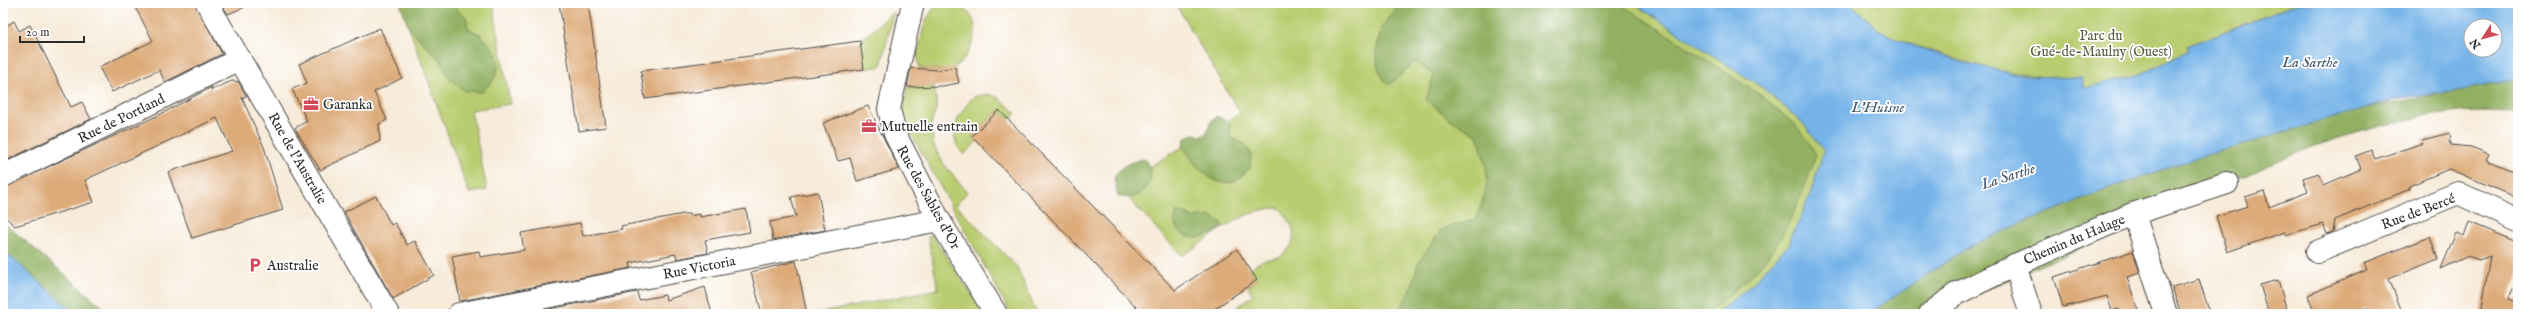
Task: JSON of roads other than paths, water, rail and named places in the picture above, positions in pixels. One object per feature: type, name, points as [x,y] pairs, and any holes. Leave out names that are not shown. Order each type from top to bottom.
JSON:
[{"type":"street","name":"Rue de l'Australie","points":[[207,3],[388,314]]},
{"type":"street","name":"Rue des Sables d'Or","points":[[913,3],[889,109],[894,134],[939,220],[996,314]]},
{"type":"street","name":"Rue de Portland","points":[[3,176],[240,59]]},
{"type":"street","name":"Chemin du Halage","points":[[1930,314],[1956,294],[2015,265],[2134,214],[2227,183]]},
{"type":"street","name":"Rue de Bercé","points":[[2317,252],[2458,193],[2518,221]]},
{"type":"street","points":[[2134,214],[2166,314]]},
{"type":"street","name":"Rue Victoria","points":[[459,314],[939,220]]},
{"type":"street","points":[[2015,265],[2031,314]]},
{"type":"water","name":"La Sarthe","points":[[1633,3],[1850,3],[1878,29],[1898,40],[1961,62],[2025,76],[2082,78],[2084,88],[2139,75],[2187,52],[2187,46],[2300,3],[2518,3],[2518,79],[2452,92],[2400,98],[2190,160],[2111,188],[2017,225],[1967,248],[1868,314],[1716,314],[1752,284],[1790,243],[1792,233],[1799,222],[1810,195],[1824,151],[1803,123],[1763,88]]},
{"type":"water","points":[[3,251],[12,258],[76,314],[3,314]]},
{"type":"place","name":"Garanka","points":[[311,104]]},
{"type":"place","name":"Mutuelle entrain","points":[[869,126]]},
{"type":"place","name":"Australie","points":[[255,265]]},
{"type":"park label","name":"Parc du Gué-de-Maulny (Ouest)","points":[[2101,44]]},
{"type":"water label","name":"L'Huisne","points":[[1878,107]]}]
